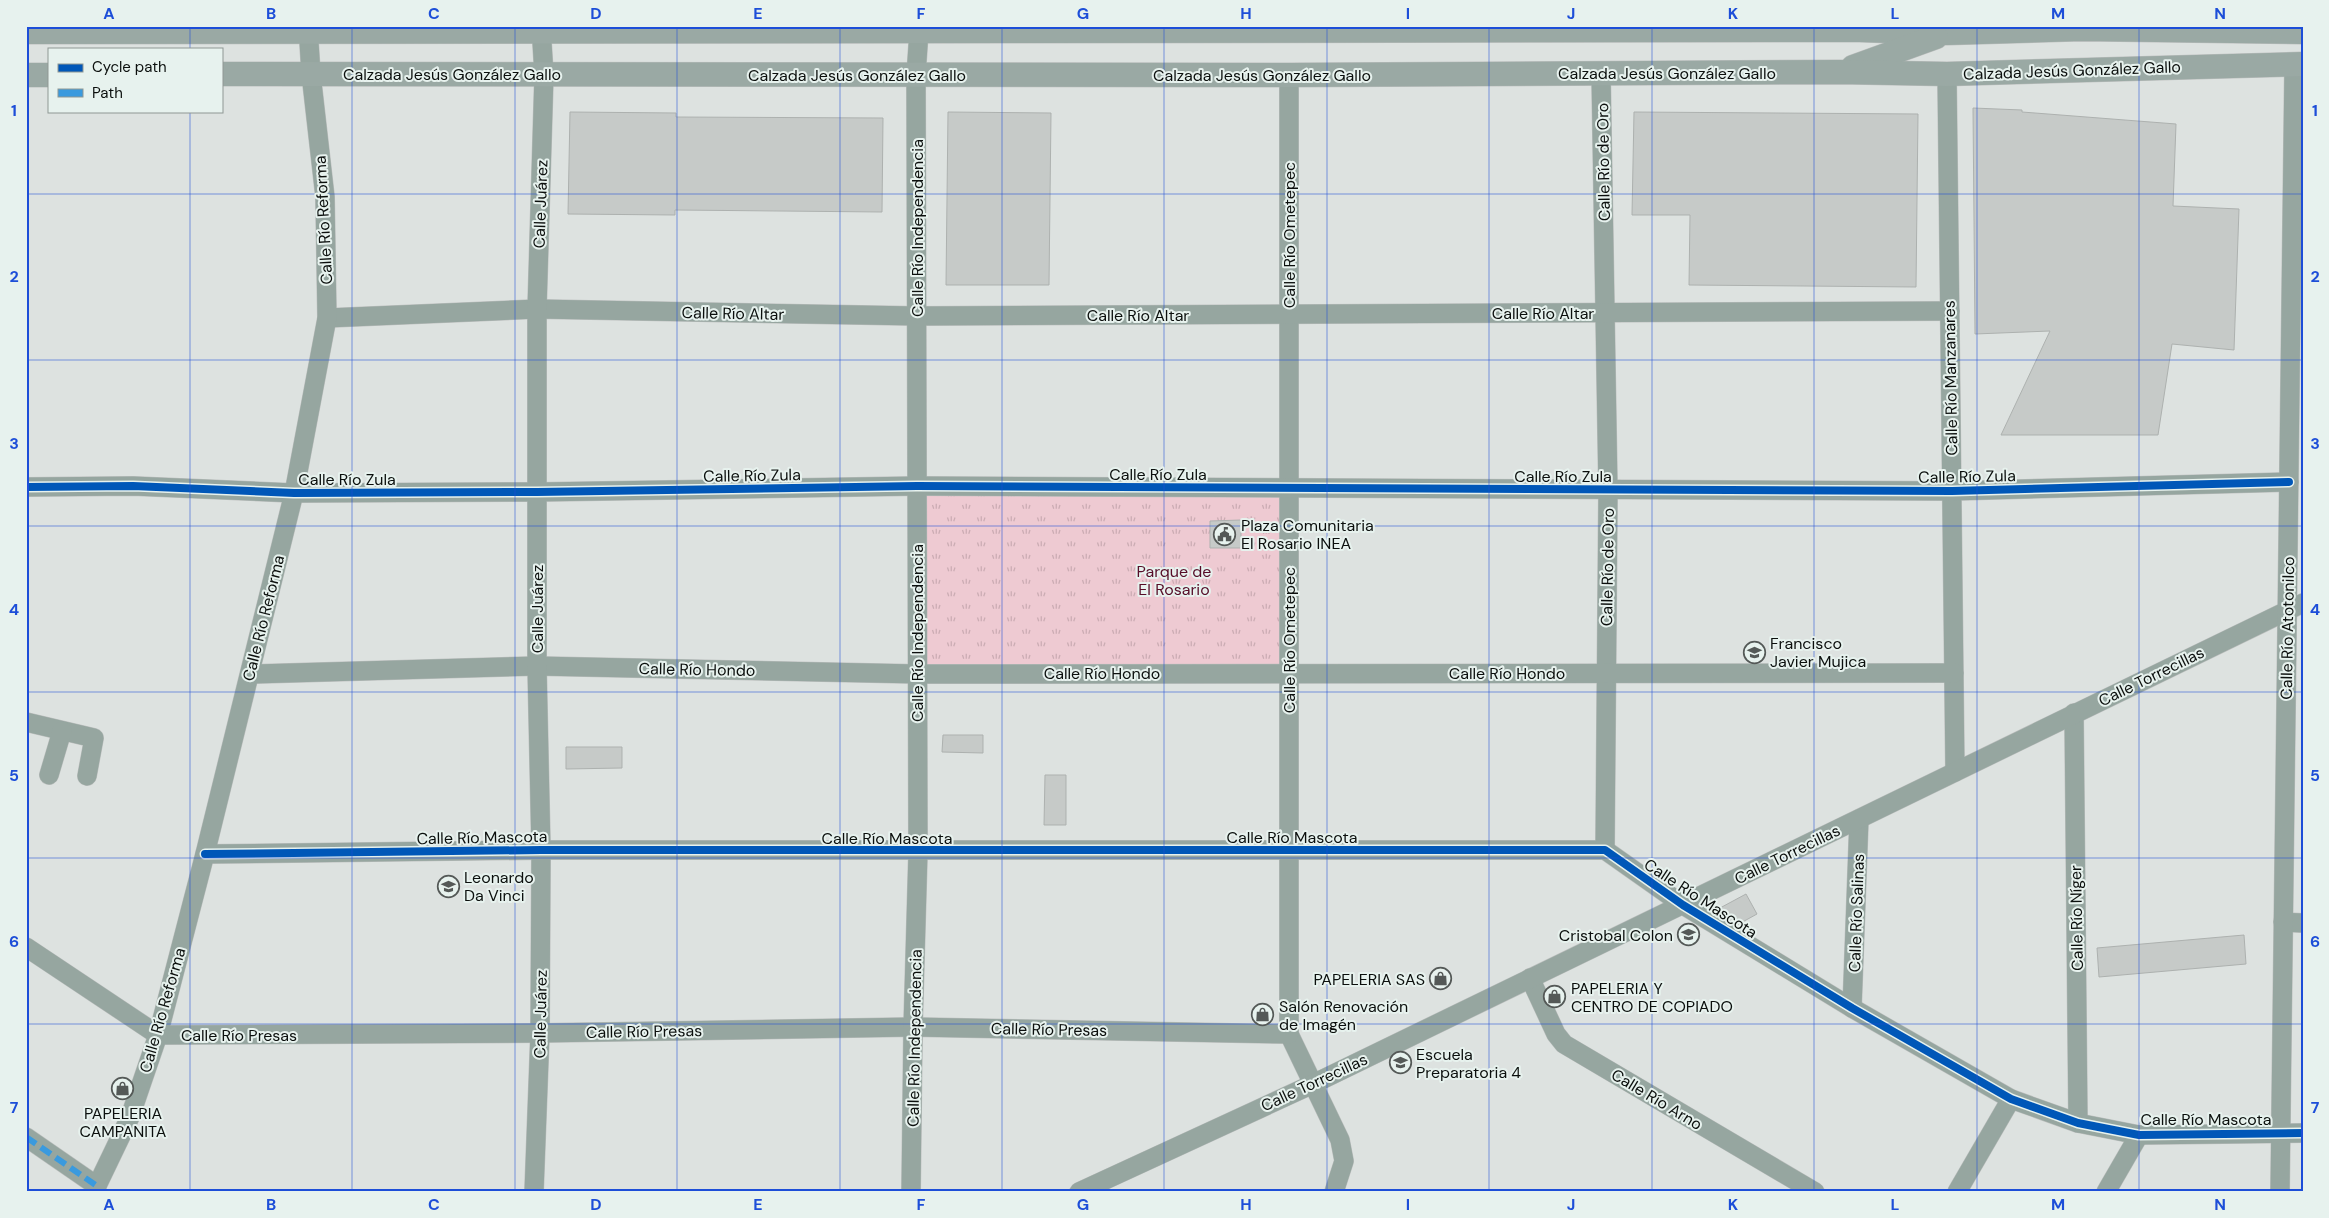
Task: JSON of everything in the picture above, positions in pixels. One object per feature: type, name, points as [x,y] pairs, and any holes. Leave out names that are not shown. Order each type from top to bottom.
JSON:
[{"type":"main road","points":[[27,30],[805,29],[918,31],[1045,28],[1860,28],[1947,33],[2082,28],[2298,30]]},
{"type":"main road","points":[[1839,72],[1947,33]]},
{"type":"main road","name":"Calzada Jesús González Gallo","points":[[222,74],[1288,75],[1839,72],[1947,74],[2298,64]]},
{"type":"main road","points":[[26,75],[48,75]]},
{"type":"street","name":"Calle Río Reforma","points":[[95,1189],[130,1116],[158,1035],[205,854],[294,493],[327,318],[325,197],[311,74],[309,29]]},
{"type":"street","name":"Calle Juárez","points":[[534,1192],[540,1033],[541,850],[536,666],[537,309],[544,75],[541,29]]},
{"type":"street","name":"Calle Río Independencia","points":[[912,1192],[913,1027],[918,852],[916,75],[918,31]]},
{"type":"street","name":"Calle Río Atotonilco","points":[[2280,1192],[2283,922],[2295,606],[2289,482],[2298,64]]},
{"type":"street","name":"Calle Río de Oro","points":[[1601,74],[1608,490],[1605,850]]},
{"type":"street","name":"Calle Río Manzanares","points":[[1947,74],[1956,772]]},
{"type":"street","name":"Calle Río Ometepec","points":[[1288,75],[1289,1034],[1340,1140],[1343,1151],[1342,1169],[1334,1192]]},
{"type":"street","name":"Calle Río Altar","points":[[327,318],[537,309],[917,316],[1950,311]]},
{"type":"street","name":"Calle Río Zula","points":[[26,487],[133,486],[294,493],[537,492],[917,486],[1952,491],[2289,482]]},
{"type":"street","name":"Calle Torrecillas","points":[[1079,1192],[1115,1184],[1313,1084],[2295,606]]},
{"type":"street","name":"Calle Río Hondo","points":[[250,674],[536,666],[918,674],[1954,673]]},
{"type":"street","name":"Calle Río Níger","points":[[2074,714],[2078,1123]]},
{"type":"street","points":[[26,722],[94,738],[87,776]]},
{"type":"street","points":[[49,775],[62,731]]},
{"type":"street","name":"Calle Río Salinas","points":[[1852,1008],[1859,819]]},
{"type":"street","name":"Calle Río Mascota","points":[[205,854],[541,850],[918,852],[1605,850],[1683,905],[1852,1008],[2012,1099],[2078,1123],[2139,1135],[2303,1133]]},
{"type":"street","points":[[2283,922],[2303,923]]},
{"type":"street","name":"Calle Río Presas","points":[[26,948],[158,1035],[540,1033],[913,1027],[1289,1034]]},
{"type":"street","name":"Calle Río Arno","points":[[1530,978],[1556,1034],[1564,1044],[1811,1191]]},
{"type":"street","points":[[1957,1192],[2012,1099]]},
{"type":"street","points":[[2106,1192],[2139,1135]]},
{"type":"street","points":[[26,1136],[95,1189]]},
{"type":"green space","name":"Parque de El Rosario","points":[[923,491],[1283,494],[1284,668],[923,668]]},
{"type":"building","points":[[1973,108],[2022,110],[2022,112],[2176,124],[2173,206],[2239,209],[2234,350],[2172,344],[2158,435],[2001,435],[2050,331],[1975,334]]},
{"type":"building","points":[[570,112],[676,113],[676,117],[883,118],[882,212],[675,210],[675,215],[568,214]]},
{"type":"building","points":[[948,112],[1051,113],[1049,285],[946,285]]},
{"type":"building","points":[[1634,112],[1918,114],[1916,287],[1689,285],[1690,215],[1632,215]]},
{"type":"building","name":"Plaza Comunitaria El Rosario INEA","points":[[1241,520],[1241,548],[1210,548],[1210,521]]},
{"type":"building","points":[[943,735],[983,735],[983,753],[942,752]]},
{"type":"building","points":[[566,747],[622,747],[622,768],[566,769]]},
{"type":"building","points":[[1045,775],[1066,775],[1066,825],[1044,825]]},
{"type":"building","points":[[1746,894],[1757,914],[1737,925],[1724,917],[1720,908]]},
{"type":"building","points":[[2244,935],[2246,964],[2099,977],[2097,948]]},
{"type":"marked path","points":[[26,1137],[97,1186]]},
{"type":"cycle path","points":[[26,487],[133,486],[294,493],[537,492],[917,486],[1952,491],[2289,482]]},
{"type":"cycle path","points":[[205,854],[541,850],[1605,850],[1683,905],[1852,1008],[2011,1099],[2078,1123],[2139,1135],[2303,1133]]},
{"type":"place","name":"Plaza Comunitaria El Rosario INEA","points":[[1225,534]]},
{"type":"place","name":"Francisco Javier Mujica","points":[[1754,652]]},
{"type":"place","name":"Leonardo Da Vinci","points":[[448,886]]},
{"type":"place","name":"Cristobal Colon","points":[[1689,935]]},
{"type":"place","name":"PAPELERIA SAS","points":[[1441,979]]},
{"type":"place","name":"PAPELERIA Y CENTRO DE COPIADO","points":[[1555,997]]},
{"type":"place","name":"Salón Renovación de Imagén","points":[[1263,1015]]},
{"type":"place","name":"Escuela Preparatoria 4","points":[[1400,1063]]},
{"type":"place","name":"PAPELERIA CAMPANITA","points":[[123,1089]]}]
